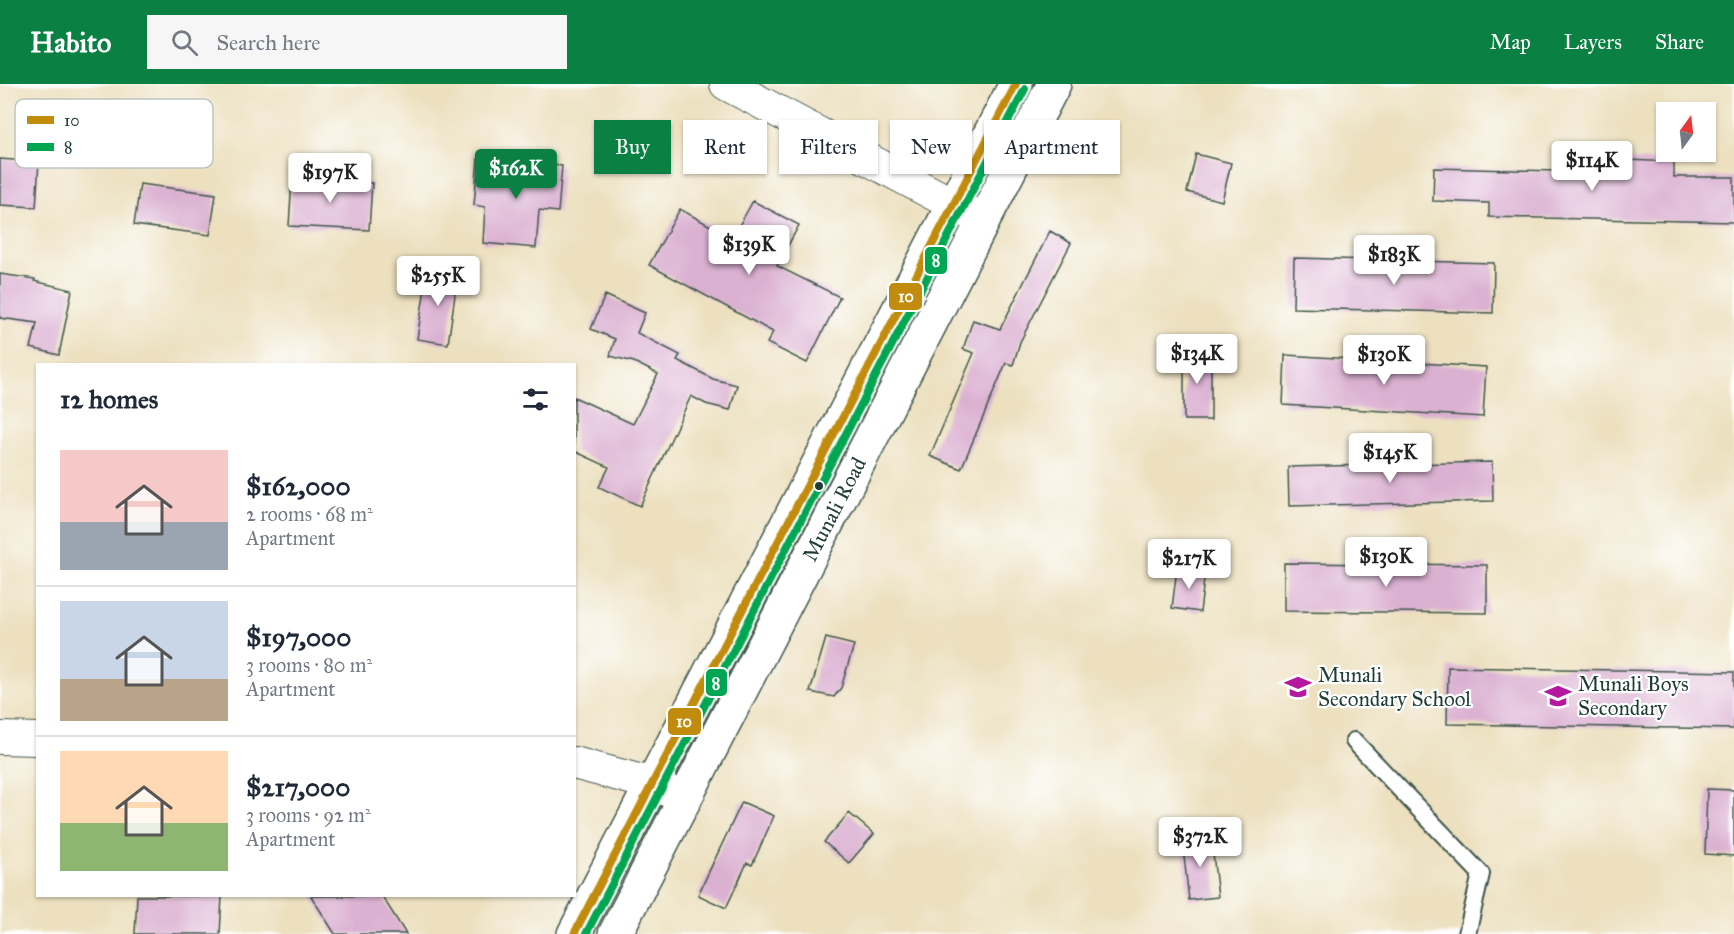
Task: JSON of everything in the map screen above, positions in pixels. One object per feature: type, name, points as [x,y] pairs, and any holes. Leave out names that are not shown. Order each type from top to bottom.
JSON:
[{"type":"main road","name":"Munali Road","points":[[574,934],[1016,84]]},
{"type":"main road","name":"Munali Road","points":[[615,934],[1054,84]]},
{"type":"street","points":[[726,84],[983,220]]},
{"type":"street","points":[[0,738],[36,739]]},
{"type":"street","points":[[576,764],[653,784],[686,799]]},
{"type":"lane","points":[[1354,741],[1481,874],[1467,934]]},
{"type":"building","points":[[1196,154],[1231,163],[1222,201],[1187,192]]},
{"type":"building","points":[[1558,157],[1674,162],[1674,177],[1734,177],[1734,222],[1489,217],[1489,203],[1433,201],[1434,168],[1558,171]]},
{"type":"building","points":[[0,159],[15,160],[15,168],[39,168],[36,207],[0,205]]},
{"type":"building","points":[[478,159],[562,166],[558,212],[539,210],[536,248],[483,243],[485,207],[474,205]]},
{"type":"building","points":[[292,179],[372,183],[369,230],[289,226]]},
{"type":"building","points":[[140,184],[216,194],[210,235],[134,225]]},
{"type":"building","points":[[753,201],[799,225],[777,266],[840,297],[807,363],[767,343],[773,332],[649,265],[680,209],[732,238]]},
{"type":"building","points":[[1050,231],[1071,243],[1020,342],[1013,365],[1006,363],[961,469],[930,456],[974,353],[963,349],[973,320],[1000,329]]},
{"type":"building","points":[[1294,258],[1494,263],[1493,313],[1293,308]]},
{"type":"building","points":[[428,269],[458,274],[448,344],[417,339]]},
{"type":"building","points":[[0,274],[35,279],[34,281],[72,290],[59,355],[31,348],[37,323],[0,318]]},
{"type":"building","points":[[605,295],[645,313],[637,333],[680,355],[677,360],[713,379],[737,385],[730,410],[706,404],[691,396],[640,506],[599,487],[609,467],[576,452],[576,398],[633,424],[658,374],[634,362],[610,356],[615,339],[591,329]]},
{"type":"building","points":[[1184,349],[1211,350],[1211,420],[1184,420]]},
{"type":"building","points":[[1285,355],[1486,367],[1483,417],[1283,405]]},
{"type":"building","points":[[1492,462],[1493,501],[1289,506],[1288,467]]},
{"type":"building","points":[[1284,563],[1487,565],[1487,613],[1284,611]]},
{"type":"building","points":[[1177,568],[1205,571],[1200,612],[1172,608]]},
{"type":"building","points":[[826,638],[854,645],[841,688],[834,697],[810,692]]},
{"type":"building","points":[[1448,667],[1734,672],[1734,729],[1447,724]]},
{"type":"building","points":[[1707,789],[1734,790],[1734,856],[1705,854]]},
{"type":"building","points":[[742,802],[774,816],[752,865],[747,863],[726,908],[698,895]]},
{"type":"building","points":[[849,813],[874,834],[849,863],[824,842]]},
{"type":"building","points":[[1211,836],[1218,897],[1189,900],[1182,839]]},
{"type":"building","points":[[137,897],[222,897],[220,934],[135,934]]},
{"type":"building","points":[[312,897],[383,897],[406,934],[335,934]]},
{"type":"transit line","name":"10","points":[[574,934],[1016,84]]},
{"type":"transit line","name":"8","points":[[586,934],[1025,89]]},
{"type":"place","name":"Munali Secondary School","points":[[1298,687]]},
{"type":"place","name":"Munali Boys Secondary","points":[[1558,696]]}]
